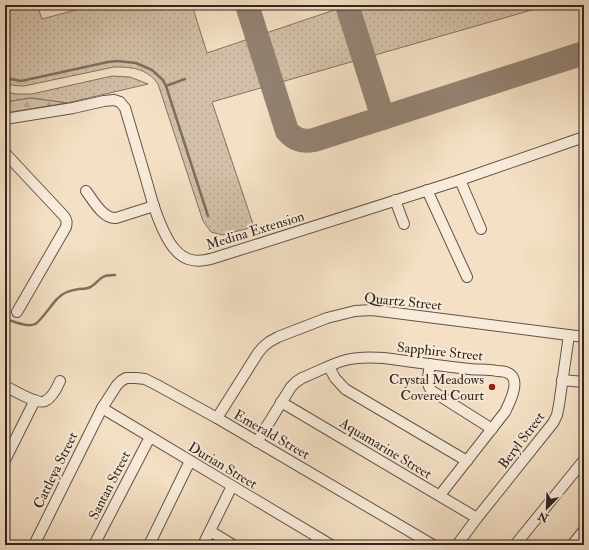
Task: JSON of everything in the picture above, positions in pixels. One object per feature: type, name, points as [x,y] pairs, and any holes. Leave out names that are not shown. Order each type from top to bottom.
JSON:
[{"type":"street","name":"Medina Extension","points":[[5,119],[73,108],[104,101],[114,100],[120,102],[125,108],[154,206],[169,242],[180,255],[195,260],[204,260],[230,253],[460,180],[584,137]]},
{"type":"street","points":[[5,153],[67,219],[66,226],[60,238],[17,312]]},
{"type":"street","points":[[460,180],[481,228]]},
{"type":"street","points":[[427,190],[467,277]]},
{"type":"street","points":[[86,191],[105,214],[112,218],[154,206]]},
{"type":"street","points":[[395,200],[404,224]]},
{"type":"street","name":"Quartz Street","points":[[217,418],[258,352],[268,342],[327,318],[355,311],[372,310],[584,337]]},
{"type":"street","name":"Beryl Street","points":[[457,545],[553,423],[557,415],[559,405],[569,335]]},
{"type":"street","name":"Sapphire Street","points":[[257,442],[281,402],[296,382],[345,360],[372,357],[469,369],[497,370],[511,375],[515,385],[512,397],[505,412],[440,495]]},
{"type":"street","points":[[430,364],[428,386],[432,391],[492,429]]},
{"type":"street","points":[[329,367],[335,378],[345,390],[467,461]]},
{"type":"street","name":"Emerald Street","points":[[102,408],[121,381],[126,378],[145,379],[217,418],[433,545]]},
{"type":"street","points":[[562,380],[584,382]]},
{"type":"street","points":[[5,386],[41,402],[49,399],[60,381]]},
{"type":"street","points":[[5,460],[36,400]]},
{"type":"street","name":"Aquamarine Street","points":[[281,402],[477,518]]},
{"type":"street","name":"Durian Street","points":[[102,408],[331,545]]},
{"type":"street","name":"Cattleya Street","points":[[34,545],[102,408]]},
{"type":"street","name":"Santan Street","points":[[94,545],[150,437]]},
{"type":"street","points":[[515,545],[584,460]]},
{"type":"street","points":[[149,545],[190,461]]},
{"type":"street","points":[[203,545],[232,486]]},
{"type":"street","points":[[572,545],[584,530]]},
{"type":"street","points":[[210,531],[233,545]]},
{"type":"green space","points":[[5,5],[37,5],[42,19],[94,5],[192,5],[207,53],[349,5],[549,5],[212,102],[254,227],[222,235],[211,232],[203,221],[158,84],[154,79],[144,72],[132,68],[114,67],[24,86],[5,84]]},
{"type":"green space","points":[[112,76],[130,77],[148,84],[67,103],[31,98],[5,102],[5,92],[32,94]]},
{"type":"green space","points":[[31,98],[67,103],[5,113],[5,102]]},
{"type":"waterway","points":[[5,78],[21,81],[117,61],[136,63],[152,70],[163,80],[166,86],[208,216]]},
{"type":"waterway","points":[[166,86],[185,79]]},
{"type":"waterway","points":[[5,319],[24,325],[35,324],[62,295],[73,290],[88,288],[104,276],[115,275]]},
{"type":"taxiway","points":[[247,5],[287,131],[296,138],[306,141],[314,140],[584,53]]},
{"type":"taxiway","points":[[347,5],[383,118]]},
{"type":"place","name":"Crystal Meadows Covered Court","points":[[492,387]]}]
